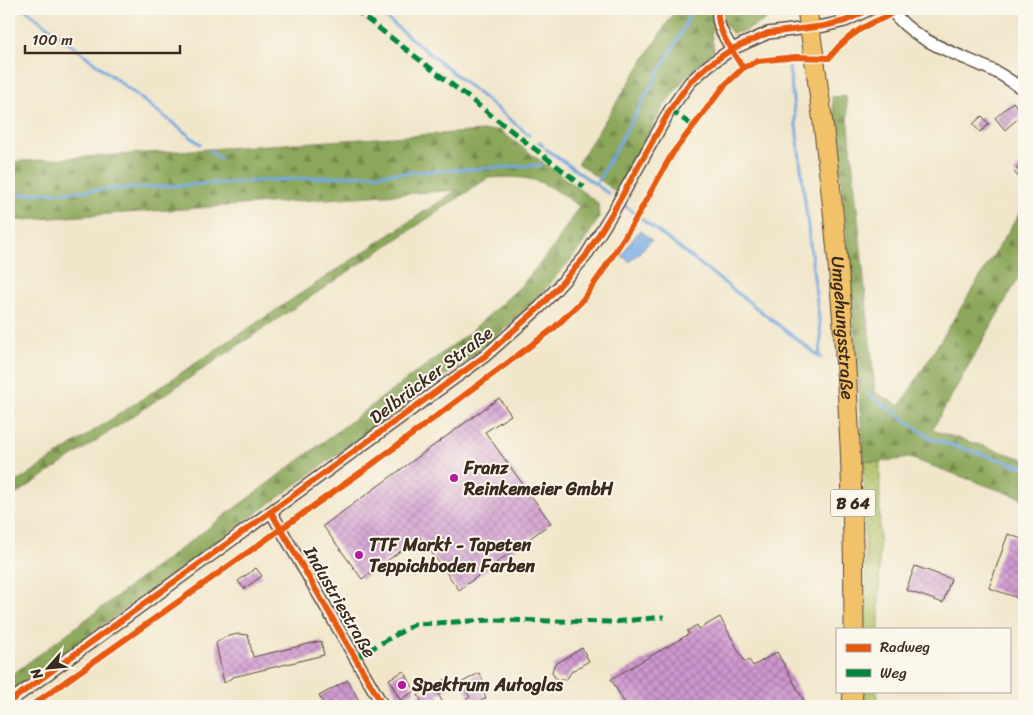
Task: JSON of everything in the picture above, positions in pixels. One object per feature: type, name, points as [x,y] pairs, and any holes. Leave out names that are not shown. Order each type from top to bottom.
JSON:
[{"type":"main road","name":"B 64","points":[[807,9],[810,28]]},
{"type":"main road","name":"Umgehungsstraße","points":[[810,28],[830,193],[848,377],[854,512],[854,628]]},
{"type":"main road","points":[[852,692],[852,706]]},
{"type":"street","points":[[718,9],[720,30],[732,49]]},
{"type":"street","name":"Delbrücker Straße","points":[[9,702],[485,356],[540,307],[585,256],[614,210],[670,110],[690,82],[709,65],[732,49],[768,33],[810,28],[845,21],[870,9]]},
{"type":"street","points":[[891,9],[909,28],[931,42],[999,74],[1024,90]]},
{"type":"street","name":"Industriestraße","points":[[271,512],[383,706]]},
{"type":"green space","points":[[676,9],[787,9],[743,32],[732,33],[726,24],[711,32],[714,50],[685,78],[664,106],[616,192],[578,163]]},
{"type":"green space","points":[[846,96],[875,392],[900,406],[1024,206],[1024,268],[932,430],[1024,459],[1024,499],[910,458],[880,462],[864,461],[845,216],[832,97]]},
{"type":"green space","points":[[499,130],[598,203],[599,218],[578,251],[535,301],[481,350],[9,693],[9,677],[469,333],[521,286],[555,245],[579,206],[556,190],[537,181],[516,177],[488,178],[9,499],[9,487],[457,190],[9,221],[9,162]]},
{"type":"green space","points":[[864,461],[880,462],[879,628],[866,628]]},
{"type":"green space","points":[[865,692],[877,692],[877,706],[864,706]]},
{"type":"water","points":[[640,230],[652,240],[630,262],[621,255]]},
{"type":"building","points":[[1013,102],[1023,114],[1005,130],[995,118]]},
{"type":"building","points":[[982,116],[989,124],[980,132],[973,124]]},
{"type":"building","points":[[1024,163],[1024,183],[1014,172]]},
{"type":"building","name":"Franz Reinkemeier GmbH","points":[[499,398],[511,415],[485,432],[551,523],[459,590],[420,537],[362,579],[323,526]]},
{"type":"building","points":[[1008,534],[1024,540],[1024,600],[989,588]]},
{"type":"building","points":[[915,566],[951,579],[943,603],[906,590]]},
{"type":"building","points":[[256,568],[262,576],[244,589],[238,581]]},
{"type":"building","points":[[720,617],[745,662],[749,660],[753,666],[777,652],[807,706],[626,706],[611,679],[689,634],[687,631],[697,625],[699,629]]},
{"type":"building","points":[[238,634],[248,635],[253,657],[321,641],[324,655],[233,677],[224,683],[216,643],[225,637]]},
{"type":"building","points":[[582,648],[589,661],[572,671],[566,680],[555,678],[552,672],[554,665]]},
{"type":"building","name":"Spektrum Autoglas","points":[[404,671],[415,691],[400,700],[389,679]]},
{"type":"building","points":[[479,673],[487,687],[482,690],[486,698],[480,702],[483,706],[455,706],[470,697],[461,683]]},
{"type":"building","points":[[446,679],[451,687],[438,694],[445,706],[424,706],[418,695]]},
{"type":"building","points":[[348,680],[362,706],[325,706],[319,696]]},
{"type":"waterway","points":[[25,9],[200,144]]},
{"type":"waterway","points":[[375,9],[529,135]]},
{"type":"waterway","points":[[596,184],[684,28],[692,9]]},
{"type":"waterway","points":[[789,66],[821,337],[819,357]]},
{"type":"waterway","points":[[539,142],[543,146]]},
{"type":"waterway","points":[[546,149],[609,194]]},
{"type":"waterway","points":[[210,151],[220,159]]},
{"type":"waterway","points":[[9,195],[541,165]]},
{"type":"waterway","points":[[624,205],[821,358]]},
{"type":"waterway","points":[[868,394],[932,439],[1024,467]]},
{"type":"marked path","points":[[354,9],[584,187]]},
{"type":"marked path","points":[[670,110],[693,126]]},
{"type":"marked path","points":[[355,658],[415,624],[492,620],[613,622],[664,617]]},
{"type":"cycle path","points":[[718,9],[722,33],[743,68]]},
{"type":"cycle path","points":[[9,702],[485,356],[540,307],[585,257],[614,210],[670,110],[690,82],[709,65],[732,49],[768,33],[824,26],[845,21],[870,9]]},
{"type":"cycle path","points":[[31,706],[367,468],[553,329],[581,302],[601,274],[634,222],[672,154],[725,85],[743,68],[758,61],[796,57],[829,58],[854,33],[890,14],[893,12],[891,9]]},
{"type":"cycle path","points":[[271,512],[383,706]]},
{"type":"place","name":"Franz Reinkemeier GmbH","points":[[454,478]]},
{"type":"place","name":"TTF Markt - Tapeten Teppichboden Farben","points":[[359,555]]},
{"type":"place","name":"Spektrum Autoglas","points":[[402,685]]}]
